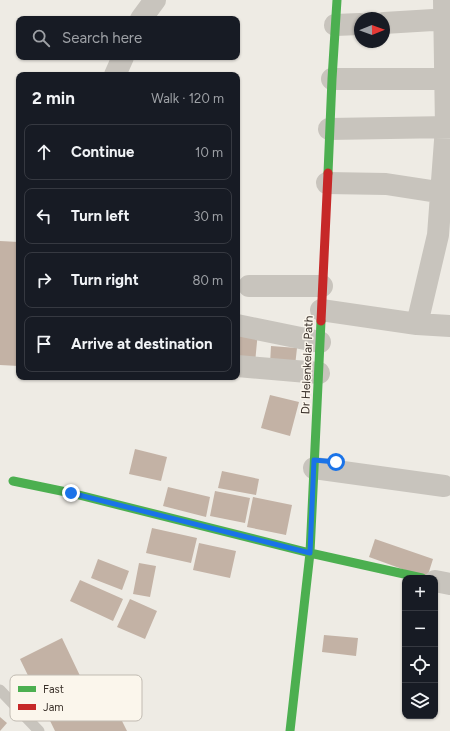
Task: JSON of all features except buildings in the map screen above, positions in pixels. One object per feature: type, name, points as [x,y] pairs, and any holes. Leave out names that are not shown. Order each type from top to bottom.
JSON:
[{"type":"street","points":[[143,16],[155,0]]},
{"type":"street","name":"Dr Helenkelar Path","points":[[290,731],[310,553],[336,0]]},
{"type":"street","points":[[390,22],[446,13],[448,127],[445,193],[438,235],[418,324]]},
{"type":"street","points":[[335,25],[354,24]]},
{"type":"street","points":[[116,72],[122,60]]},
{"type":"street","points":[[332,79],[447,79]]},
{"type":"street","points":[[329,129],[448,127]]},
{"type":"street","points":[[327,183],[386,184],[445,193]]},
{"type":"street","points":[[249,286],[322,286]]},
{"type":"street","points":[[321,310],[418,324],[450,326]]},
{"type":"street","points":[[240,327],[320,342]]},
{"type":"street","points":[[240,366],[319,373]]},
{"type":"street","points":[[314,464],[366,465]]},
{"type":"street","points":[[314,464],[444,486]]},
{"type":"street","points":[[13,481],[71,493],[310,553],[409,575]]},
{"type":"street","points":[[438,582],[450,584]]},
{"type":"lane","points":[[0,690],[10,701]]},
{"type":"lane","points":[[29,721],[39,731]]},
{"type":"traffic: fast","points":[[328,173],[337,0]]},
{"type":"traffic: fast","points":[[290,731],[310,553],[321,321]]},
{"type":"traffic: fast","points":[[13,481],[71,493],[310,553],[409,575]]},
{"type":"traffic: jam","points":[[321,321],[328,173]]},
{"type":"route","points":[[71,493],[310,553],[314,460],[336,462]]}]
